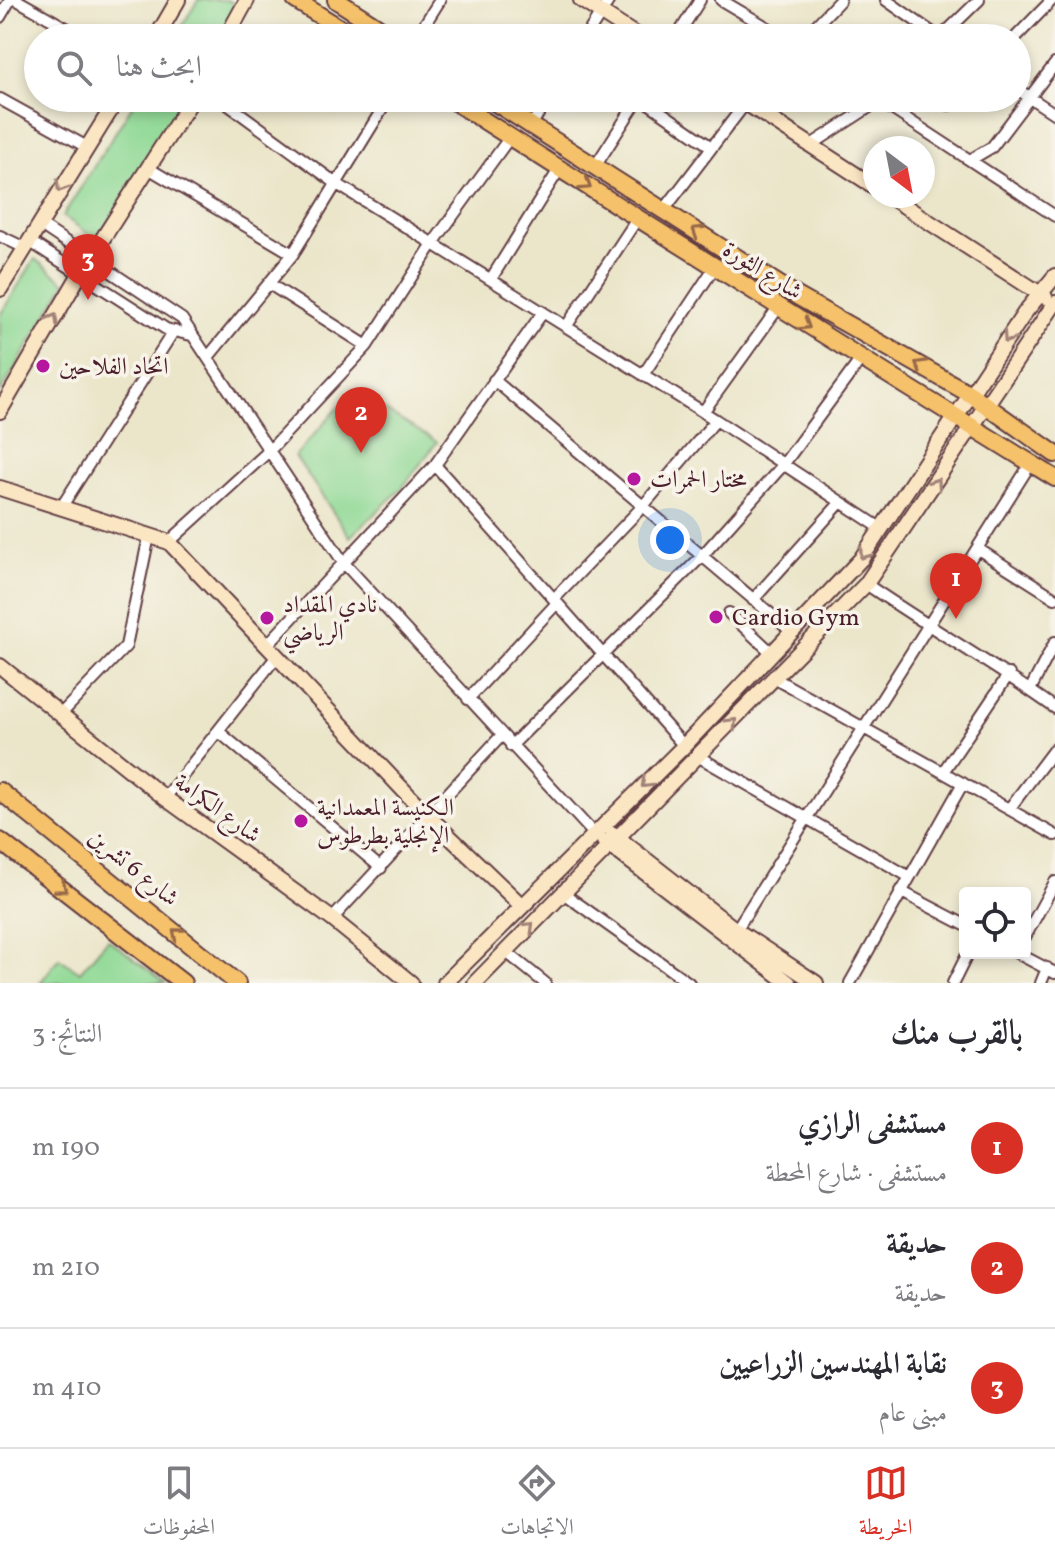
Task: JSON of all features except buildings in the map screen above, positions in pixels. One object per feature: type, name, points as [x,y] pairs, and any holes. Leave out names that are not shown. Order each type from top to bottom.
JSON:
[{"type":"main road","points":[[295,0],[334,24]]},
{"type":"main road","points":[[336,0],[373,24]]},
{"type":"main road","name":"شارع الثورة","points":[[471,112],[714,268],[956,414],[1055,478]]},
{"type":"main road","name":"شارع الثورة","points":[[512,112],[797,296],[970,394],[1055,454]]},
{"type":"main road","name":"شارع 6 تشرين","points":[[0,791],[237,983]]},
{"type":"main road","points":[[0,841],[183,983]]},
{"type":"street","points":[[0,17],[10,0]]},
{"type":"street","points":[[17,0],[59,24]]},
{"type":"street","points":[[164,24],[178,0]]},
{"type":"street","points":[[234,24],[247,0]]},
{"type":"street","points":[[425,24],[440,0]]},
{"type":"street","points":[[581,0],[605,6],[625,24]]},
{"type":"street","points":[[685,24],[700,0]]},
{"type":"street","points":[[721,0],[761,24]]},
{"type":"street","points":[[817,24],[840,0]]},
{"type":"street","points":[[886,0],[920,24]]},
{"type":"street","points":[[954,24],[979,0]]},
{"type":"street","points":[[1029,24],[1052,0]]},
{"type":"street","points":[[594,24],[605,6]]},
{"type":"street","points":[[1031,96],[1055,64]]},
{"type":"street","points":[[1031,98],[1055,114]]},
{"type":"street","points":[[0,99],[85,146]]},
{"type":"street","points":[[0,289],[108,112]]},
{"type":"street","points":[[0,411],[80,274],[184,112]]},
{"type":"street","points":[[238,112],[337,184],[716,420],[882,529]]},
{"type":"street","points":[[209,356],[271,285],[293,254],[381,112]]},
{"type":"street","points":[[532,124],[539,112]]},
{"type":"street","points":[[596,165],[631,112]]},
{"type":"street","points":[[660,112],[710,146]]},
{"type":"street","points":[[664,210],[735,112]]},
{"type":"street","points":[[762,112],[863,179]]},
{"type":"street","points":[[811,145],[860,112]]},
{"type":"street","points":[[899,112],[1055,216]]},
{"type":"street","points":[[970,160],[992,147],[1019,112]]},
{"type":"street","points":[[169,542],[270,450],[367,346],[434,242],[510,137]]},
{"type":"street","points":[[148,168],[293,254]]},
{"type":"street","points":[[491,279],[560,168]]},
{"type":"street","points":[[475,983],[866,584],[988,406],[1033,331],[1055,304],[908,208]]},
{"type":"street","points":[[566,327],[637,219]]},
{"type":"street","points":[[39,224],[178,315],[209,356],[343,562],[511,746],[598,830],[736,930],[816,983]]},
{"type":"street","points":[[0,236],[27,245],[80,274],[173,332],[191,335]]},
{"type":"street","points":[[643,375],[714,268]]},
{"type":"street","points":[[445,983],[684,746],[853,568],[1039,293],[1055,276]]},
{"type":"street","points":[[271,285],[367,346]]},
{"type":"street","points":[[703,412],[778,308]]},
{"type":"street","points":[[165,798],[218,731],[272,650],[343,562],[435,465],[543,312]]},
{"type":"street","points":[[62,506],[173,332]]},
{"type":"street","points":[[511,746],[605,656],[701,557],[783,465],[861,359]]},
{"type":"street","points":[[494,380],[792,632]]},
{"type":"street","points":[[468,699],[643,506],[716,420]]},
{"type":"street","points":[[736,930],[1031,463]]},
{"type":"street","points":[[435,465],[684,746]]},
{"type":"street","points":[[0,488],[169,542],[427,815],[522,906]]},
{"type":"street","points":[[753,600],[841,502]]},
{"type":"street","points":[[61,714],[126,646],[149,536]]},
{"type":"street","points":[[978,549],[1055,598]]},
{"type":"street","points":[[866,584],[928,627],[1009,674],[1055,708]]},
{"type":"street","points":[[729,613],[772,653]]},
{"type":"street","points":[[1030,690],[1055,642]]},
{"type":"street","name":"شارع الكرامة","points":[[0,666],[165,798],[332,919],[411,983]]},
{"type":"street","points":[[943,772],[1009,674]]},
{"type":"street","points":[[776,679],[1055,835]]},
{"type":"street","points":[[218,731],[381,868]]},
{"type":"street","points":[[332,919],[502,735]]},
{"type":"street","points":[[1009,809],[1055,748]]},
{"type":"street","points":[[699,757],[908,876]]},
{"type":"street","points":[[850,983],[963,783]]},
{"type":"street","points":[[614,842],[788,983],[798,970]]},
{"type":"street","points":[[1031,926],[1055,882]]},
{"type":"street","points":[[900,891],[959,922]]},
{"type":"street","points":[[563,893],[689,983]]},
{"type":"street","points":[[505,951],[545,983]]},
{"type":"street","points":[[953,983],[965,959]]},
{"type":"street","points":[[1028,959],[1051,971],[1041,983]]},
{"type":"green space","points":[[198,0],[227,0],[241,7],[231,24],[183,24]]},
{"type":"green space","points":[[128,112],[176,112],[97,240],[63,216]]},
{"type":"green space","points":[[35,259],[66,283],[0,393],[0,315]]},
{"type":"green space","points":[[353,391],[437,442],[402,488],[350,537],[295,456]]},
{"type":"green space","points":[[108,939],[166,983],[40,983],[59,958],[80,972]]},
{"type":"place","name":"نقابة المهندسين الزراعيين","points":[[88,300]]},
{"type":"place","name":"اتحاد الفلاحين","points":[[43,366]]},
{"type":"place","name":"حديقة","points":[[361,453]]},
{"type":"place","name":"مختار الحمرات","points":[[634,479]]},
{"type":"place","name":"Cardio Gym","points":[[716,617]]},
{"type":"place","name":"نادي المقداد الرياضي","points":[[267,618]]},
{"type":"place","name":"مستشفى الرازي","points":[[956,619]]},
{"type":"place","name":"الكنيسة المعمدانية الإنجلية بطرطوس","points":[[301,821]]}]
